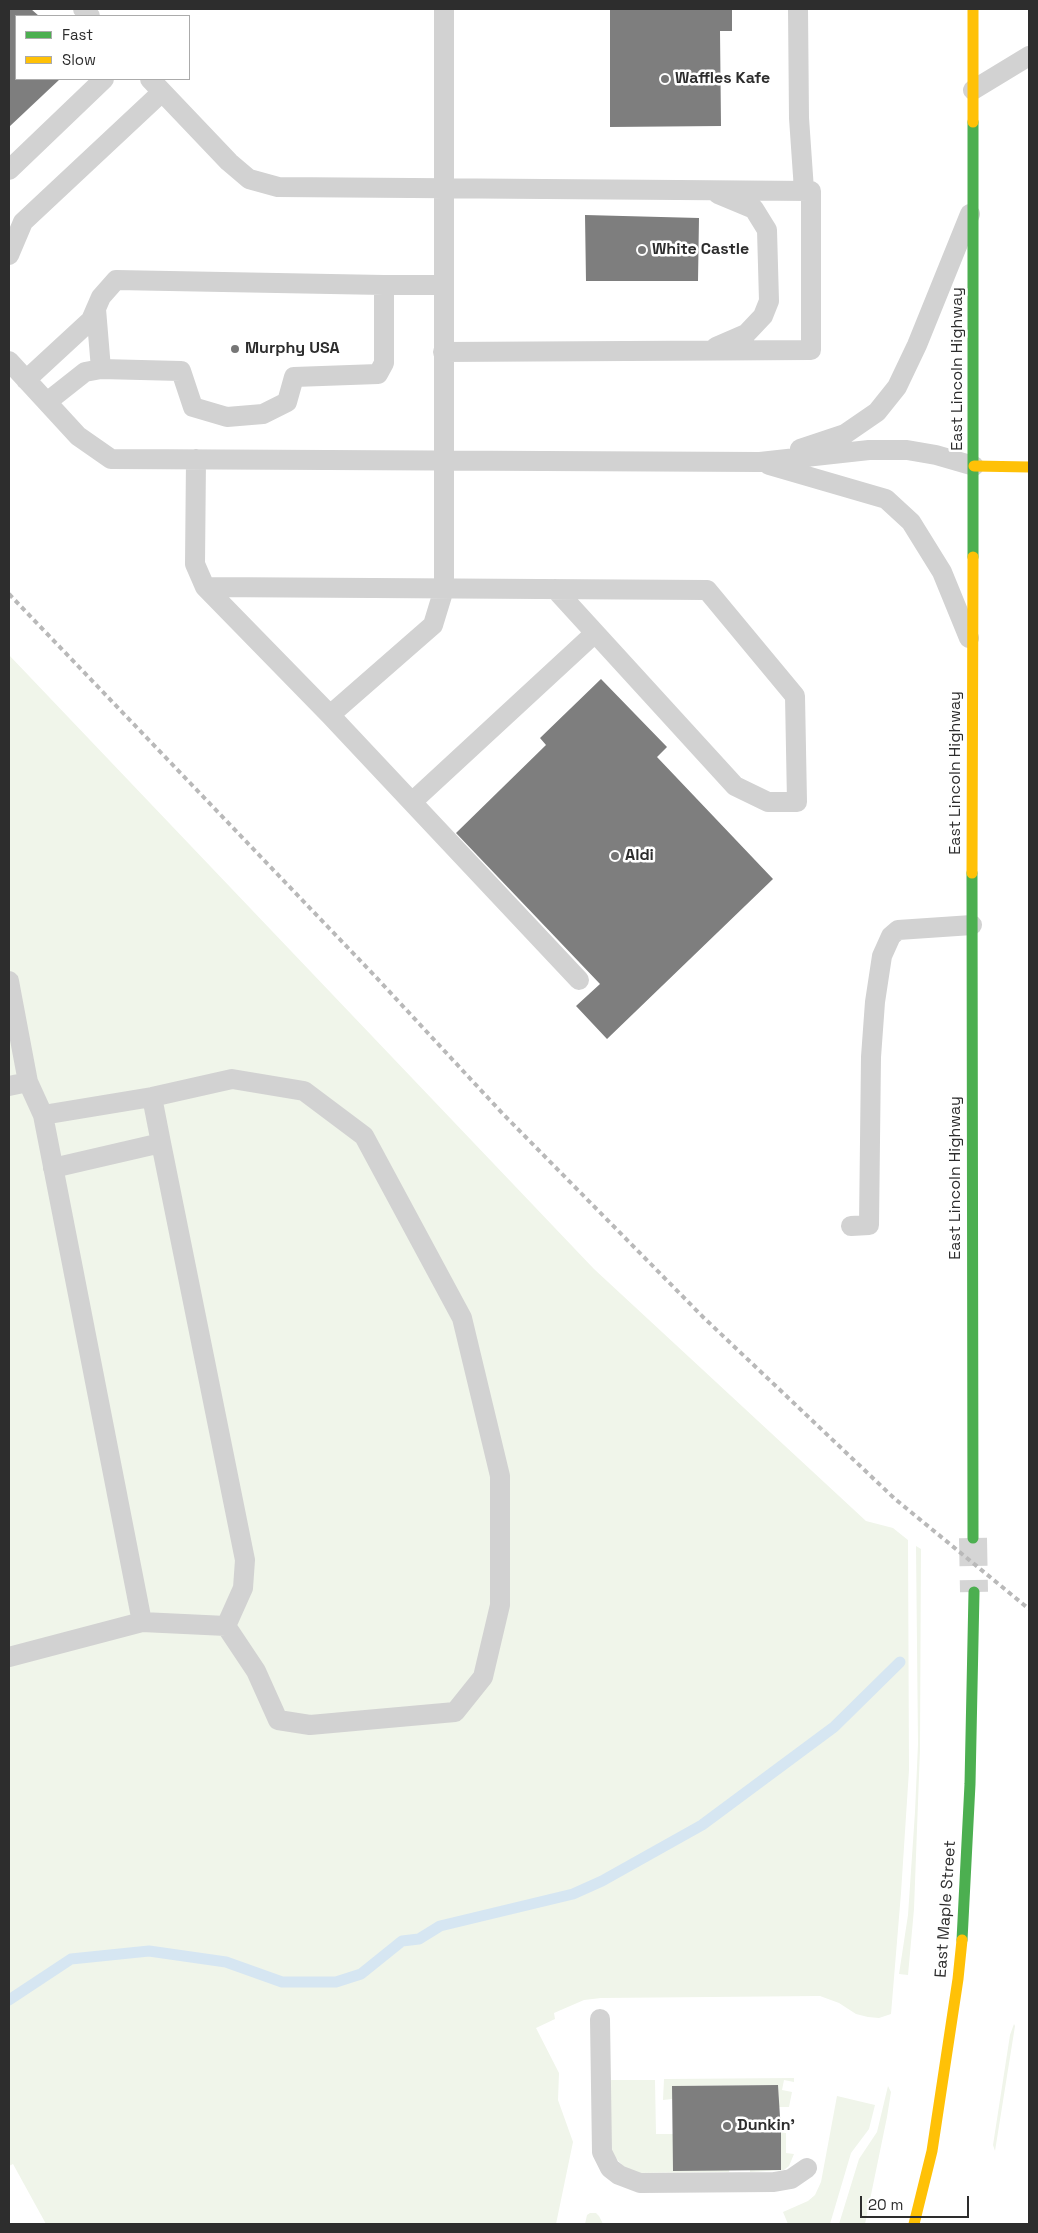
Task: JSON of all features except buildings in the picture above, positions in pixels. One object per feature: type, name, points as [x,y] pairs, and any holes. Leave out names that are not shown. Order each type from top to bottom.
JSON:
[{"type":"main road","name":"East Lincoln Highway","points":[[973,9],[973,1538]]},
{"type":"main road","points":[[974,466],[1029,467]]},
{"type":"main road","name":"East Maple Street","points":[[914,2224],[923,2194],[932,2151],[958,1979],[965,1903],[970,1784],[974,1592]]},
{"type":"lane","points":[[330,715],[433,625],[444,589],[444,9]]},
{"type":"lane","points":[[798,9],[799,118],[804,190]]},
{"type":"lane","points":[[973,90],[1029,56]]},
{"type":"lane","points":[[9,170],[103,80]]},
{"type":"lane","points":[[9,255],[23,222],[156,85],[229,162],[249,179],[278,187],[812,191],[811,350],[444,352]]},
{"type":"lane","points":[[704,190],[754,209],[767,230],[769,300],[763,316],[746,334],[710,350]]},
{"type":"lane","points":[[760,462],[845,434],[881,407],[897,387],[917,345],[973,206]]},
{"type":"lane","points":[[26,380],[91,320],[101,297],[116,280],[444,285]]},
{"type":"lane","points":[[47,402],[85,372],[101,369],[181,372],[193,407],[227,417],[262,414],[288,402],[294,377],[378,374],[384,363],[384,285]]},
{"type":"lane","points":[[96,309],[101,369]]},
{"type":"lane","points":[[9,361],[78,436],[112,459],[760,462],[868,450],[907,450],[936,455],[974,466]]},
{"type":"lane","points":[[196,459],[195,564],[205,587],[330,715],[579,980]]},
{"type":"lane","points":[[760,462],[886,500],[911,522],[942,572],[972,645]]},
{"type":"lane","points":[[205,587],[707,590],[795,696],[797,802],[768,802],[735,786],[555,590]]},
{"type":"lane","points":[[412,802],[595,633]]},
{"type":"lane","points":[[851,1226],[870,1225],[871,1057],[875,1002],[882,956],[891,936],[898,930],[972,925]]},
{"type":"lane","points":[[9,981],[18,1084],[43,1115],[142,1622]]},
{"type":"lane","points":[[43,1115],[152,1097],[232,1079],[304,1091],[364,1136],[462,1318],[500,1476],[500,1605],[482,1677],[455,1712],[310,1725],[278,1720],[256,1671],[226,1626]]},
{"type":"lane","points":[[152,1097],[245,1560],[243,1588],[226,1626]]},
{"type":"lane","points":[[53,1168],[161,1143]]},
{"type":"lane","points":[[9,1658],[142,1622],[226,1626]]},
{"type":"lane","points":[[600,2019],[602,2152],[610,2168],[614,2171],[640,2183],[774,2182],[791,2179],[807,2168]]},
{"type":"shaded area","points":[[9,655],[594,1269],[866,1521],[893,1528],[908,1540],[909,1770],[891,2014],[879,2018],[856,2014],[839,2003],[820,1996],[601,1998],[584,2000],[554,2013],[555,2019],[536,2028],[559,2073],[558,2100],[573,2142],[556,2224],[46,2224],[13,2164],[9,2166]]},
{"type":"shaded area","points":[[916,1546],[921,1549],[920,1749],[914,1909],[908,1975],[899,1974],[908,1915],[918,1744]]},
{"type":"shaded area","points":[[1014,2024],[995,2151],[993,2145],[1010,2035]]},
{"type":"shaded area","points":[[794,2078],[794,2082],[784,2080],[782,2090],[792,2092],[789,2107],[779,2107],[778,2085],[672,2086],[672,2099],[663,2100],[664,2079]]},
{"type":"shaded area","points":[[609,2080],[655,2080],[656,2134],[673,2134],[673,2171],[729,2170],[729,2172],[636,2173],[626,2169],[613,2155],[611,2147]]},
{"type":"shaded area","points":[[888,2086],[891,2092],[887,2117],[865,2224],[839,2224],[859,2159],[877,2132]]},
{"type":"shaded area","points":[[837,2096],[875,2105],[869,2129],[851,2153],[830,2224],[788,2224],[783,2212],[808,2201],[815,2195],[821,2182]]},
{"type":"shaded area","points":[[781,2132],[786,2133],[786,2153],[794,2154],[789,2166],[784,2170],[750,2172],[750,2170],[780,2170]]},
{"type":"shaded area","points":[[596,2213],[603,2224],[585,2224],[587,2215]]},
{"type":"waterway","points":[[9,2000],[71,1959],[149,1951],[226,1962],[282,1982],[336,1982],[361,1974],[402,1941],[419,1939],[440,1926],[573,1894],[602,1881],[702,1825],[834,1727],[900,1662]]},
{"type":"tunnel","points":[[973,1538],[974,1592]]},
{"type":"railway","points":[[9,594],[374,975],[503,1114],[703,1317],[895,1499],[1029,1609]]},
{"type":"traffic: fast","points":[[973,122],[973,557]]},
{"type":"traffic: fast","points":[[972,873],[973,1538]]},
{"type":"traffic: fast","points":[[962,1940],[970,1784],[974,1592]]},
{"type":"traffic: slow","points":[[973,9],[973,122]]},
{"type":"traffic: slow","points":[[974,466],[1029,467]]},
{"type":"traffic: slow","points":[[972,873],[973,557]]},
{"type":"traffic: slow","points":[[914,2224],[932,2151],[958,1979],[962,1940]]},
{"type":"place","name":"Waffles Kafe","points":[[665,79]]},
{"type":"place","name":"White Castle","points":[[642,250]]},
{"type":"place","name":"Murphy USA","points":[[235,349]]},
{"type":"place","name":"Aldi","points":[[615,856]]},
{"type":"place","name":"Dunkin'","points":[[727,2126]]}]
